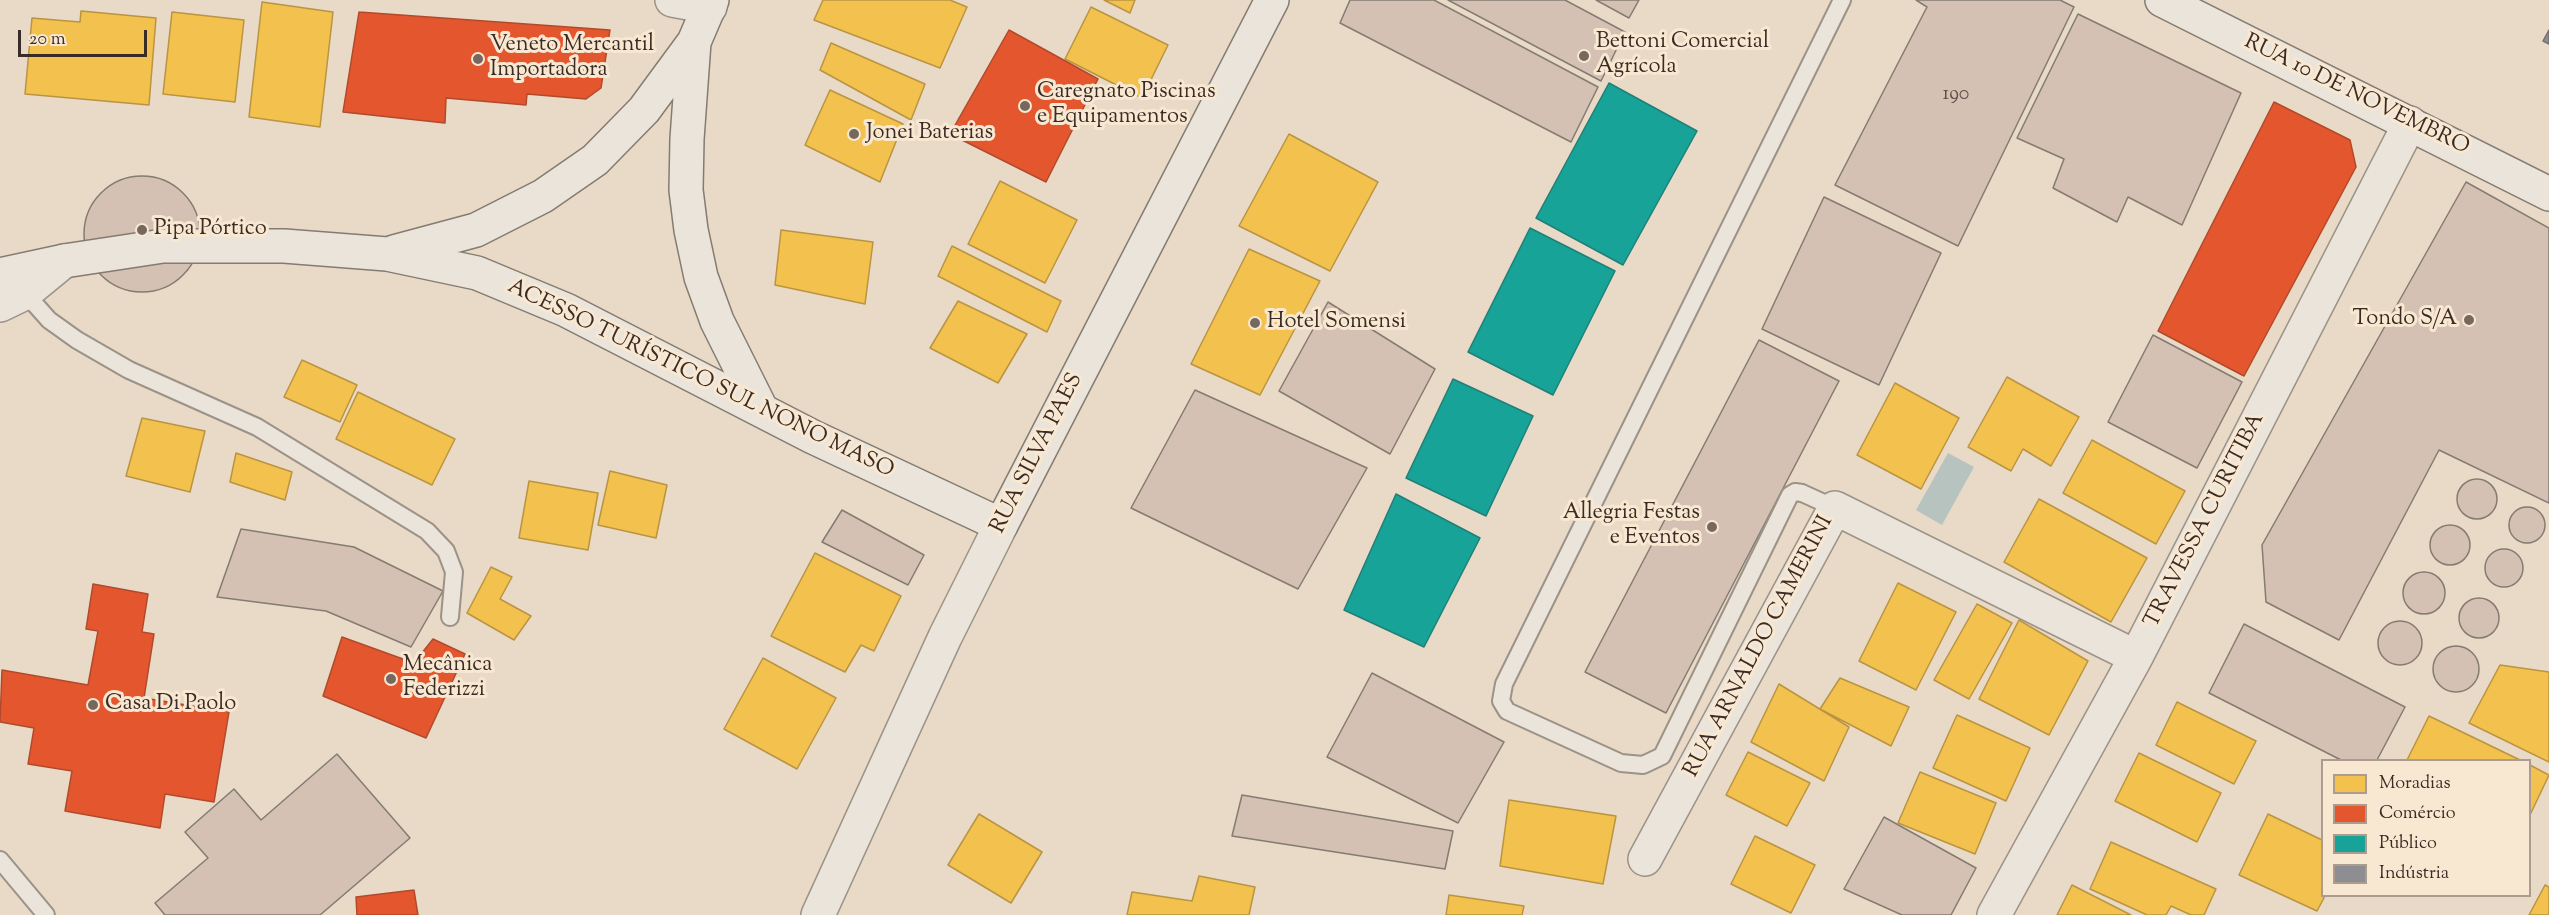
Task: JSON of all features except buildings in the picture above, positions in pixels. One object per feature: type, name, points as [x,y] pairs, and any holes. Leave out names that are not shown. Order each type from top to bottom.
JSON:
[{"type":"main road","points":[[387,254],[476,230],[543,196],[596,160],[644,110],[694,42],[711,3],[672,0]]},
{"type":"main road","name":"RUA SILVA PAES","points":[[818,915],[945,637],[1272,0]]},
{"type":"main road","name":"RUA 10 DE NOVEMBRO","points":[[2162,0],[2549,194]]},
{"type":"main road","points":[[694,42],[686,190],[691,230],[701,277],[717,321],[760,407]]},
{"type":"main road","name":"TRAVESSA CURITIBA","points":[[1994,915],[2136,657],[2410,123]]},
{"type":"main road","name":"ACESSO TURÍSTICO SUL NONO MASO","points":[[8,291],[64,261],[163,246],[284,246],[387,254],[477,273],[566,310],[760,407],[823,442],[1001,525]]},
{"type":"main road","name":"RUA ARNALDO CAMERINI","points":[[1645,859],[1835,508],[2136,657]]},
{"type":"lane","points":[[1835,508],[1802,493],[1796,492],[1790,495],[1662,756],[1643,765],[1621,763],[1507,711],[1501,701],[1504,684],[1842,0]]},
{"type":"lane","points":[[8,291],[77,340],[129,370],[258,427],[427,531],[446,551],[454,572],[450,617]]},
{"type":"lane","points":[[0,860],[46,915]]},
{"type":"shaded area","points":[[1948,453],[1974,467],[1942,525],[1916,510]]},
{"type":"place","name":"Bettoni Comercial Agrícola","points":[[1584,56]]},
{"type":"place","name":"Veneto Mercantil Importadora","points":[[478,59]]},
{"type":"place","name":"Caregnato Piscinas e Equipamentos","points":[[1025,106]]},
{"type":"place","name":"Jonei Baterias","points":[[854,134]]},
{"type":"place","name":"Pipa Pórtico","points":[[142,230]]},
{"type":"place","name":"Tondo S/A","points":[[2469,320]]},
{"type":"place","name":"Hotel Somensi","points":[[1255,323]]},
{"type":"place","name":"Allegria Festas e Eventos","points":[[1712,527]]},
{"type":"place","name":"Mecânica Federizzi","points":[[391,679]]},
{"type":"place","name":"Casa Di Paolo","points":[[93,705]]}]
